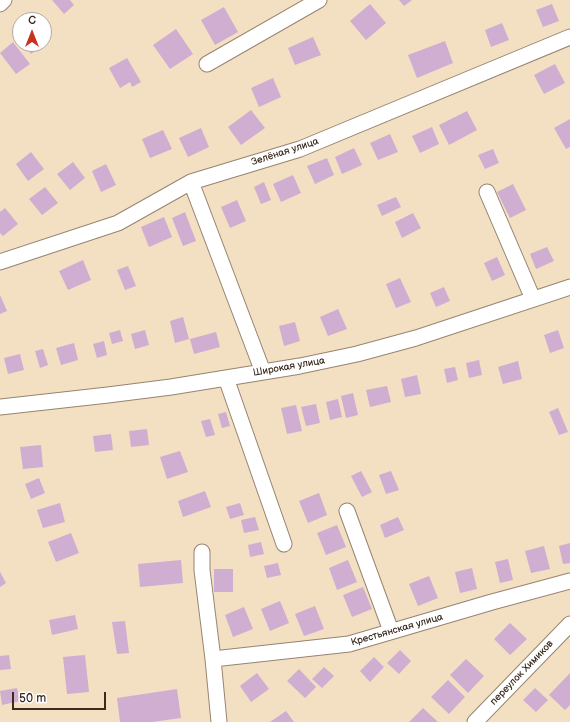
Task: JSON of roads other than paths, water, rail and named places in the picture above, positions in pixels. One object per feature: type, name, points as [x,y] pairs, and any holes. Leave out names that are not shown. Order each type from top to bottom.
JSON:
[{"type":"street","points":[[0,4],[4,0]]},
{"type":"street","points":[[208,64],[319,0]]},
{"type":"street","name":"Зелёная улица","points":[[0,262],[118,222],[190,182],[300,149],[570,37]]},
{"type":"street","points":[[190,182],[263,372]]},
{"type":"street","points":[[487,192],[533,299]]},
{"type":"street","name":"Широкая улица","points":[[0,408],[108,395],[226,378],[300,366],[357,354],[416,338],[570,286]]},
{"type":"street","points":[[226,378],[284,544]]},
{"type":"street","points":[[348,512],[392,632]]},
{"type":"street","points":[[202,552],[202,570],[217,659],[219,722]]},
{"type":"street","name":"Крестьянская улица","points":[[217,659],[349,644],[570,581]]},
{"type":"street","name":"переулок Химиков","points":[[475,722],[570,624]]}]
